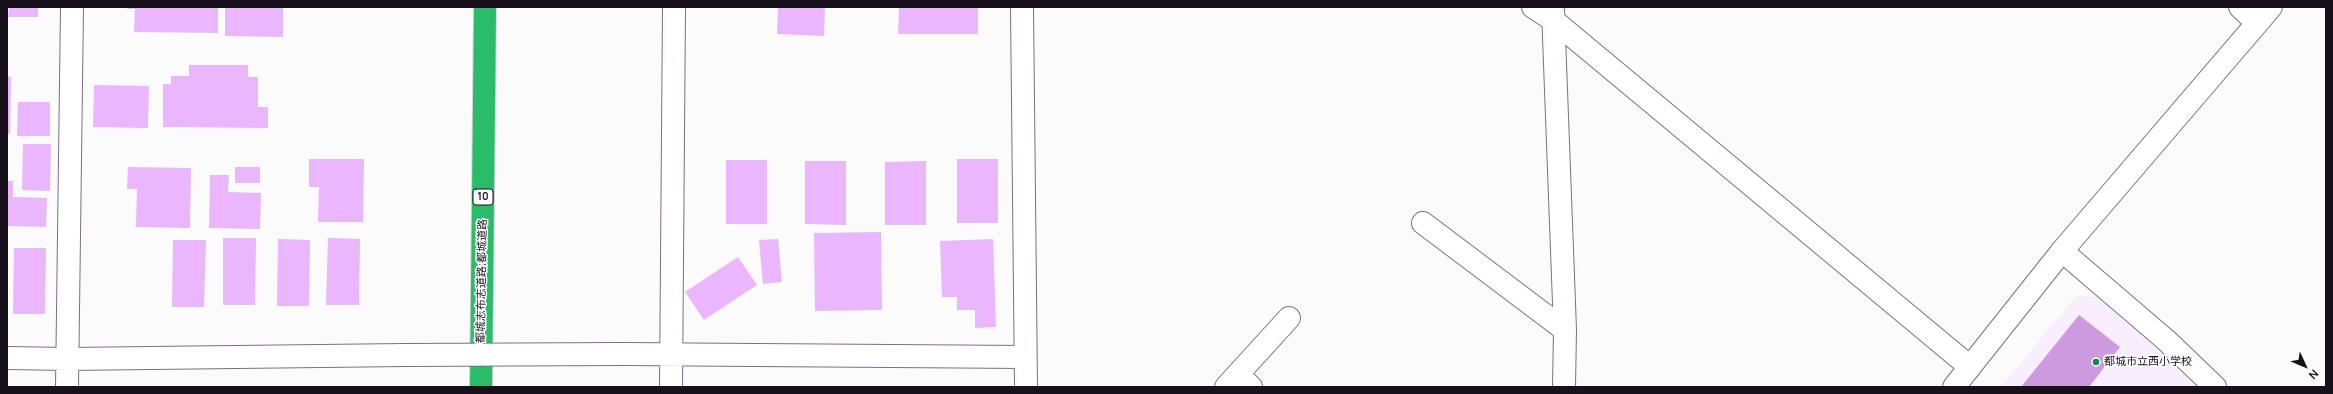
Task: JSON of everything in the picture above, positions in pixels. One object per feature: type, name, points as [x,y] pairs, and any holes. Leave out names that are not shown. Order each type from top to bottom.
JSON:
[{"type":"highway","name":"都城志布志道路;都城道路","points":[[481,387],[485,7]]},
{"type":"street","points":[[67,387],[72,7]]},
{"type":"street","points":[[672,387],[674,7]]},
{"type":"street","points":[[1022,7],[1026,387]]},
{"type":"street","points":[[1533,7],[1553,13],[1970,367]]},
{"type":"street","points":[[1954,387],[2062,251],[2264,15],[2240,7]]},
{"type":"street","points":[[1553,13],[1565,330],[1564,387]]},
{"type":"street","points":[[1423,223],[1565,330]]},
{"type":"street","points":[[2062,251],[2166,340],[2215,387]]},
{"type":"street","points":[[1238,383],[1289,318]]},
{"type":"street","points":[[7,358],[67,359],[623,354],[1025,357]]},
{"type":"shaded area","name":"都城市立西小学校","points":[[2076,296],[2097,297],[2145,338],[2196,387],[2001,387]]},
{"type":"shaded area","points":[[2079,315],[2120,347],[2089,387],[2021,387]]},
{"type":"building","points":[[9,7],[38,7],[38,17],[8,17]]},
{"type":"building","points":[[127,7],[218,7],[218,33],[134,32],[135,9],[127,9]]},
{"type":"building","points":[[225,7],[283,7],[283,37],[225,36]]},
{"type":"building","points":[[778,7],[825,7],[824,36],[777,34]]},
{"type":"building","points":[[899,7],[978,7],[978,34],[898,34]]},
{"type":"building","points":[[189,65],[248,65],[248,77],[258,77],[258,107],[268,107],[268,128],[163,127],[163,84],[171,84],[171,76],[189,76]]},
{"type":"building","points":[[7,76],[11,77],[10,134],[7,134]]},
{"type":"building","points":[[94,85],[149,86],[148,128],[93,127]]},
{"type":"building","points":[[18,102],[50,102],[50,136],[17,136]]},
{"type":"building","points":[[23,144],[51,144],[50,191],[22,190]]},
{"type":"building","points":[[309,159],[364,159],[363,222],[318,222],[319,187],[309,187]]},
{"type":"building","points":[[957,159],[998,159],[998,223],[957,223]]},
{"type":"building","points":[[726,160],[767,160],[767,224],[726,224]]},
{"type":"building","points":[[805,161],[846,161],[846,225],[805,224]]},
{"type":"building","points":[[926,161],[926,225],[885,225],[885,162]]},
{"type":"building","points":[[128,167],[191,168],[190,228],[136,227],[137,189],[127,189]]},
{"type":"building","points":[[235,167],[260,167],[260,183],[235,183]]},
{"type":"building","points":[[210,175],[229,175],[228,192],[261,193],[260,229],[209,228]]},
{"type":"building","points":[[7,181],[13,181],[13,197],[47,198],[46,227],[7,226]]},
{"type":"building","points":[[881,232],[882,310],[815,311],[814,233]]},
{"type":"building","points":[[223,238],[256,238],[255,305],[223,305]]},
{"type":"building","points":[[328,238],[360,239],[359,305],[326,305]]},
{"type":"building","points":[[278,239],[310,240],[309,306],[277,306]]},
{"type":"building","points":[[778,239],[782,282],[763,284],[759,240]]},
{"type":"building","points":[[993,239],[996,327],[975,328],[975,310],[957,310],[957,297],[942,297],[940,241]]},
{"type":"building","points":[[173,240],[206,240],[204,307],[172,307]]},
{"type":"building","points":[[14,248],[46,248],[45,314],[13,314]]},
{"type":"building","points":[[738,257],[757,285],[704,320],[685,292]]},
{"type":"place","name":"都城市立西小学校","points":[[2096,362]]}]
